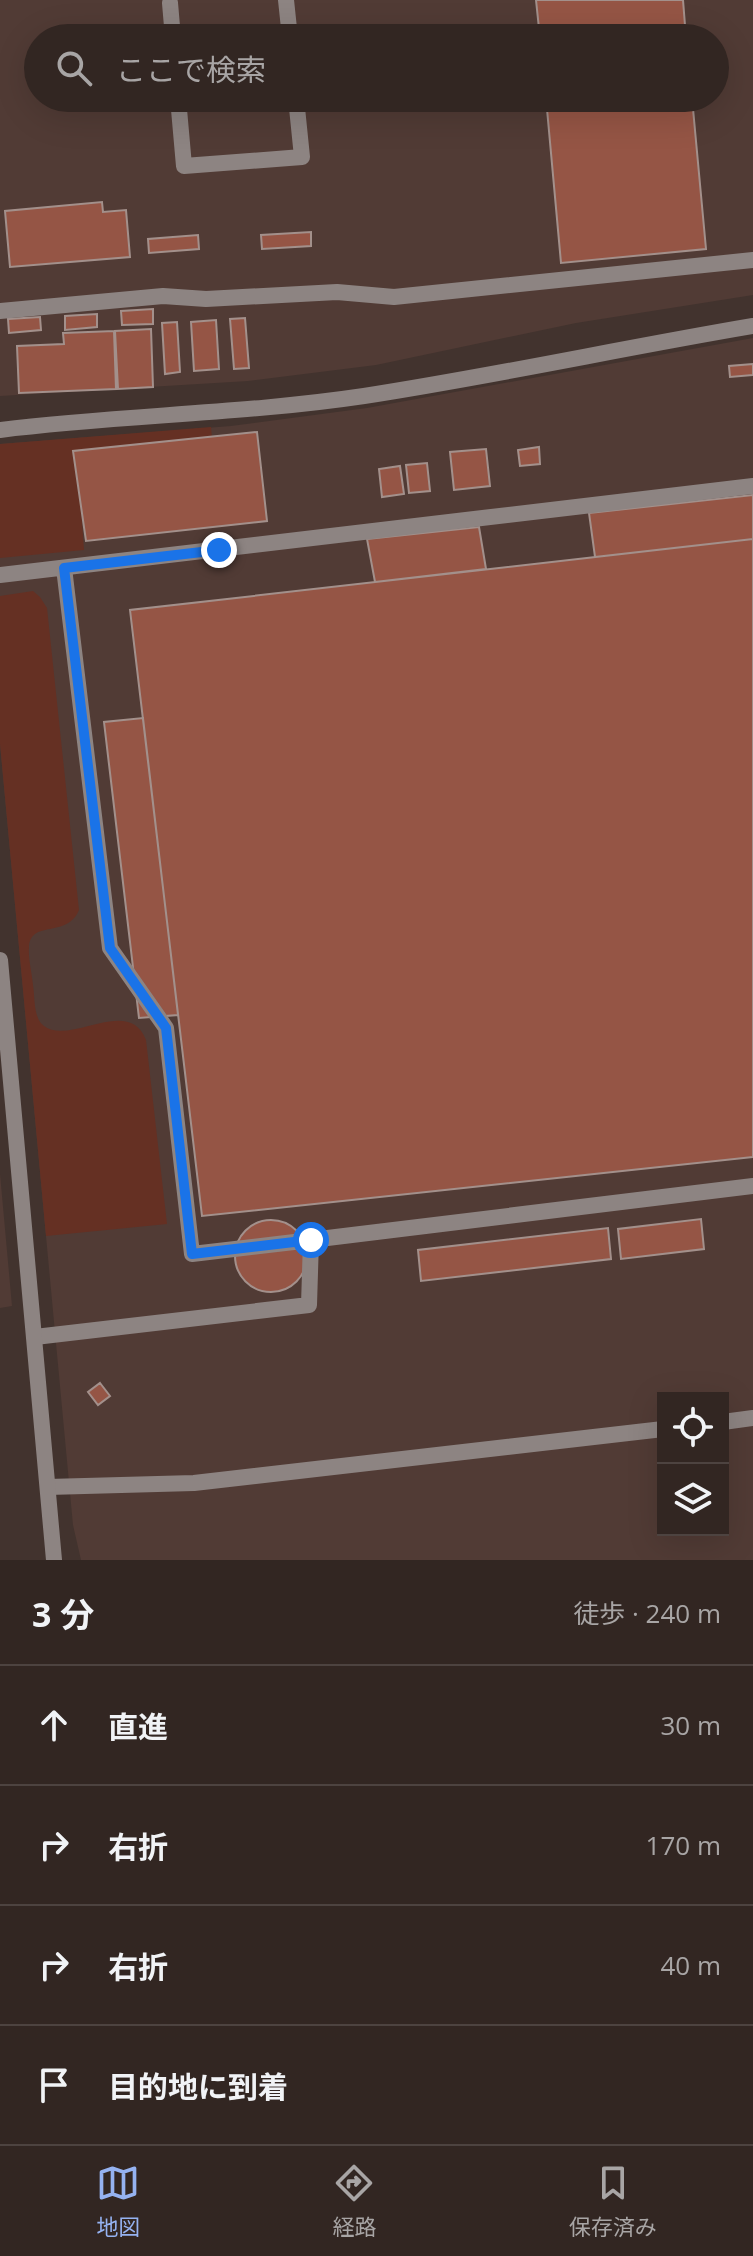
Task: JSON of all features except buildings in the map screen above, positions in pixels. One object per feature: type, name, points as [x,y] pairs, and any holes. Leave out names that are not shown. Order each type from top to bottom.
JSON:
[{"type":"street","points":[[286,0],[289,24]]},
{"type":"street","points":[[170,3],[172,24]]},
{"type":"street","points":[[179,112],[184,166],[302,157],[297,112]]},
{"type":"street","points":[[0,311],[163,296],[206,299],[337,292],[394,297],[753,260]]},
{"type":"street","points":[[0,430],[74,421],[250,409],[362,396],[753,326]]},
{"type":"street","points":[[0,575],[753,486]]},
{"type":"street","points":[[64,568],[110,948],[166,1028],[192,1254],[753,1186]]},
{"type":"street","points":[[0,960],[54,1560]]},
{"type":"street","points":[[35,1337],[309,1305],[311,1240]]},
{"type":"street","points":[[729,1421],[753,1418]]},
{"type":"street","points":[[48,1487],[194,1483],[657,1430]]},
{"type":"shaded area","points":[[0,0],[753,0],[753,295],[576,323],[376,365],[248,381],[0,396]]},
{"type":"shaded area","points":[[753,338],[753,1560],[81,1560],[73,1525],[0,744],[0,444],[231,426],[367,408]]},
{"type":"shaded area","points":[[211,427],[212,438],[77,453],[84,550],[0,558],[0,444]]},
{"type":"shaded area","points":[[33,591],[47,608],[79,910],[66,924],[36,933],[31,939],[29,956],[36,1013],[44,1026],[55,1030],[113,1021],[138,1027],[146,1040],[167,1224],[46,1236],[0,744],[0,596]]},
{"type":"shaded area","points":[[0,1174],[12,1306],[0,1308]]},
{"type":"route","points":[[219,550],[64,568],[110,948],[166,1028],[192,1254],[311,1240]]}]
